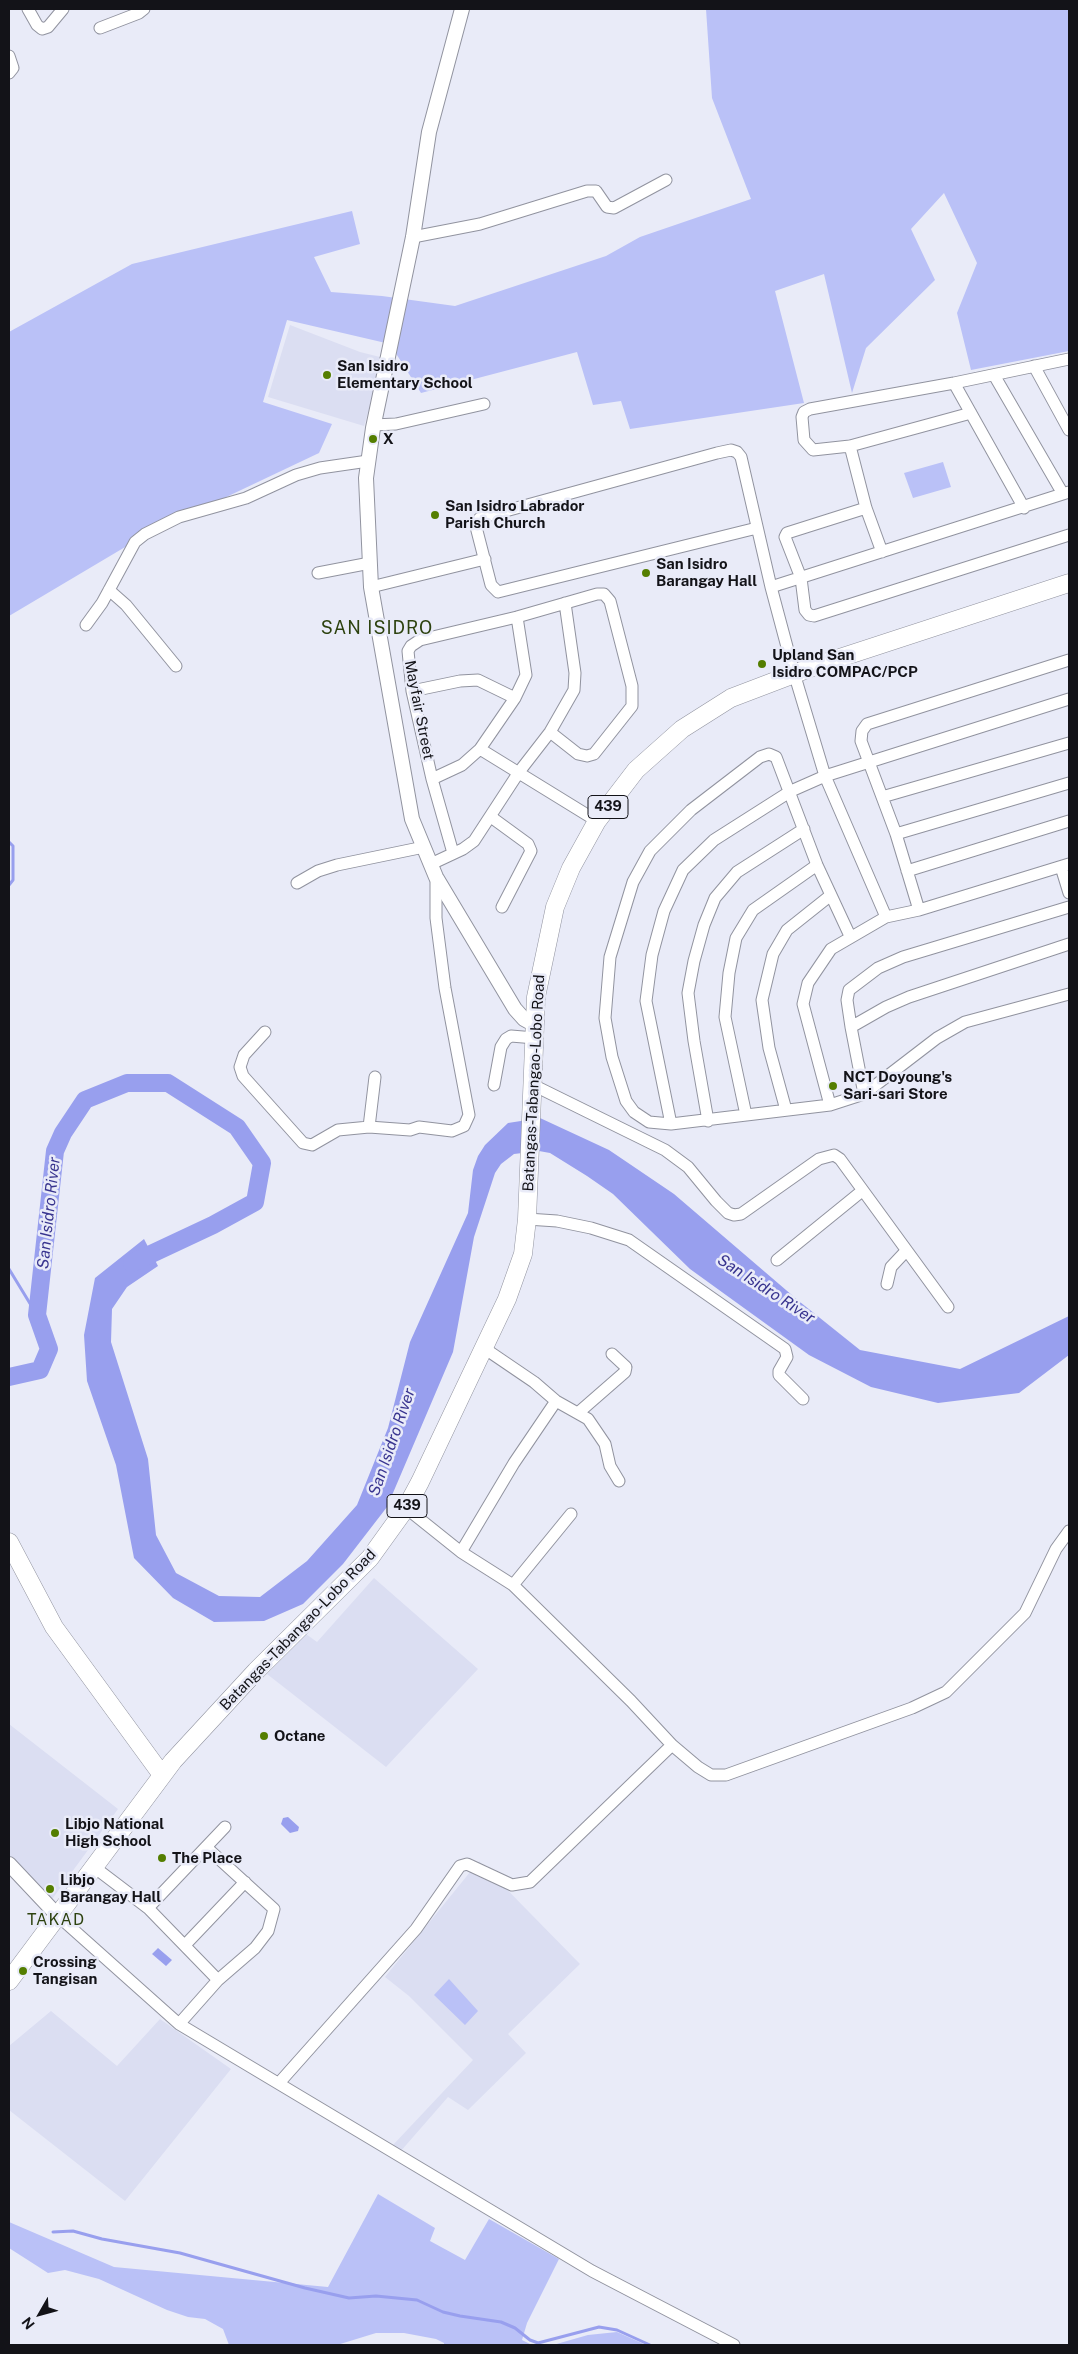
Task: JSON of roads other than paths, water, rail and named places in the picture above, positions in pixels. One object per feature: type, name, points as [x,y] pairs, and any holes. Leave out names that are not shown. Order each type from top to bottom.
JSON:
[{"type":"main road","name":"Batangas-Tabangao-Lobo Road","points":[[162,1775],[256,1672],[370,1558],[406,1508],[484,1348],[507,1299],[523,1254],[527,1219],[535,1031],[540,969],[555,907],[572,868],[598,822],[636,770],[682,729],[730,698],[794,673],[1069,584]]},
{"type":"main road","points":[[9,1542],[54,1627],[162,1775]]},
{"type":"main road","name":"439","points":[[9,1981],[162,1775]]},
{"type":"street","points":[[28,9],[36,25],[42,29],[48,28],[63,9]]},
{"type":"street","points":[[100,28],[139,13],[144,9]]},
{"type":"street","points":[[462,9],[429,132],[412,237],[373,425],[366,478],[371,587],[412,819],[436,878],[515,1010],[535,1031]]},
{"type":"street","points":[[9,56],[13,68],[9,73]]},
{"type":"street","points":[[412,237],[480,224],[588,191],[596,191],[607,207],[614,208],[666,180]]},
{"type":"street","points":[[971,413],[850,446],[813,450],[804,440],[802,417],[804,412],[810,409],[1069,360]]},
{"type":"street","points":[[1034,366],[1069,430]]},
{"type":"street","points":[[771,588],[1066,493],[994,375]]},
{"type":"street","points":[[954,383],[1024,508]]},
{"type":"street","points":[[373,425],[396,424],[484,404]]},
{"type":"street","points":[[850,446],[866,508],[882,552]]},
{"type":"street","points":[[757,528],[498,592],[491,585],[475,522],[480,518],[731,450],[737,452],[741,457],[771,588],[794,673],[825,776],[886,917]]},
{"type":"street","points":[[86,625],[109,590],[135,542],[153,530],[179,517],[246,498],[296,475],[320,468],[368,461]]},
{"type":"street","points":[[866,508],[787,533],[785,537],[801,578],[805,610],[809,615],[814,616],[1069,535]]},
{"type":"street","points":[[371,587],[485,559]]},
{"type":"street","points":[[318,573],[370,563]]},
{"type":"street","points":[[109,590],[126,605],[176,666]]},
{"type":"street","name":"Mayfair Street","points":[[453,853],[432,779],[412,691],[408,651],[420,640],[604,594],[610,601],[632,686],[632,706],[594,754],[587,756],[578,754],[550,732]]},
{"type":"street","points":[[431,864],[474,841],[492,817],[519,772],[550,732],[574,690],[575,673],[565,603]]},
{"type":"street","points":[[432,779],[462,766],[480,749],[515,698],[526,675],[517,617]]},
{"type":"street","points":[[919,910],[896,834],[861,741],[862,732],[867,724],[1069,660]]},
{"type":"street","points":[[412,691],[460,681],[478,680],[515,698]]},
{"type":"street","points":[[671,1124],[646,1001],[652,955],[664,911],[683,870],[714,840],[791,791],[825,776],[1068,703]]},
{"type":"street","points":[[882,797],[1069,743]]},
{"type":"street","points":[[480,749],[598,822]]},
{"type":"street","points":[[850,936],[817,865],[791,791],[776,757],[769,754],[760,757],[684,817],[650,851],[633,882],[610,956],[605,1018],[612,1057],[626,1101],[634,1112],[650,1122],[671,1124],[830,1105],[864,1094],[937,1038],[964,1022],[1069,994]]},
{"type":"street","points":[[896,834],[1069,783]]},
{"type":"street","points":[[492,817],[528,844],[532,850],[502,907]]},
{"type":"street","points":[[907,871],[1069,822]]},
{"type":"street","points":[[708,1121],[688,993],[704,925],[715,898],[737,872],[804,829]]},
{"type":"street","points":[[297,883],[318,871],[337,865],[424,847]]},
{"type":"street","points":[[746,1115],[725,1016],[729,973],[736,938],[753,910],[817,865]]},
{"type":"street","points":[[830,1105],[803,1004],[808,984],[819,964],[831,949],[850,936],[886,917],[919,910],[1065,866],[1069,892]]},
{"type":"street","points":[[265,1032],[244,1055],[240,1067],[243,1076],[303,1143],[312,1145],[338,1130],[369,1127],[410,1130],[420,1127],[452,1131],[464,1126],[470,1118],[445,988],[436,918],[436,878]]},
{"type":"street","points":[[786,1110],[770,1048],[762,1000],[773,954],[787,930],[831,895]]},
{"type":"street","points":[[864,1094],[851,1027],[848,1000],[849,990],[878,968],[902,957],[1069,907]]},
{"type":"street","points":[[851,1027],[886,1007],[910,997],[1069,944]]},
{"type":"street","points":[[494,1085],[501,1047],[506,1039],[511,1036],[535,1031]]},
{"type":"street","points":[[369,1127],[375,1077]]},
{"type":"street","points":[[533,1085],[665,1150],[688,1167],[716,1201],[728,1213],[734,1215],[741,1214],[819,1159],[834,1154],[840,1159],[948,1307]]},
{"type":"street","points":[[777,1260],[862,1191]]},
{"type":"street","points":[[527,1219],[557,1221],[591,1228],[629,1240],[786,1349],[787,1356],[779,1371],[779,1375],[803,1399]]},
{"type":"street","points":[[887,1284],[892,1266],[906,1251]]},
{"type":"street","points":[[484,1348],[534,1382],[556,1401],[588,1419],[605,1444],[610,1466],[619,1480]]},
{"type":"street","points":[[578,1413],[625,1372],[626,1366],[612,1354]]},
{"type":"street","points":[[461,1552],[514,1463],[556,1401]]},
{"type":"street","points":[[406,1508],[461,1552],[513,1585],[631,1701],[672,1745],[704,1771],[711,1774],[726,1775],[912,1708],[946,1692],[1025,1613],[1056,1549],[1069,1531]]},
{"type":"street","points":[[513,1585],[570,1514]]},
{"type":"street","points":[[279,2083],[416,1929],[460,1866],[467,1864],[512,1885],[530,1882],[672,1745]]},
{"type":"street","points":[[148,1908],[225,1827]]},
{"type":"street","points":[[180,2024],[218,1980],[255,1948],[268,1931],[274,1909],[206,1847]]},
{"type":"street","points":[[9,1864],[58,1916],[180,2024],[592,2271],[734,2345]]},
{"type":"street","points":[[94,1866],[148,1908],[218,1980]]},
{"type":"street","points":[[185,1945],[245,1882]]},
{"type":"water","points":[[540,1118],[609,1150],[674,1194],[800,1302],[860,1350],[960,1369],[1069,1316],[1069,1355],[1019,1393],[938,1403],[871,1387],[809,1355],[690,1269],[613,1194],[587,1176],[550,1153],[539,1151],[514,1154],[501,1164],[495,1173],[474,1237],[453,1352],[387,1507],[343,1564],[303,1604],[264,1621],[214,1622],[173,1598],[134,1558],[116,1465],[87,1381],[84,1335],[95,1278],[144,1239],[158,1266],[127,1287],[112,1309],[111,1342],[148,1459],[156,1535],[176,1573],[219,1596],[260,1597],[307,1561],[357,1505],[388,1428],[410,1342],[468,1213],[473,1170],[478,1156],[485,1145],[508,1123]]},
{"type":"water","points":[[288,1817],[299,1827],[298,1831],[290,1833],[281,1824],[283,1818]]},
{"type":"water","points":[[158,1948],[172,1960],[166,1966],[152,1954]]},
{"type":"waterway","points":[[9,842],[13,846],[13,880],[9,885]]},
{"type":"waterway","name":"San Isidro River","points":[[9,1377],[40,1370],[49,1349],[37,1315],[55,1151],[63,1133],[85,1100],[127,1083],[168,1083],[237,1127],[262,1163],[255,1202],[213,1225],[132,1263]]},
{"type":"waterway","points":[[9,1269],[37,1315]]},
{"type":"waterway","points":[[53,2232],[73,2231],[102,2239],[180,2253],[305,2288],[349,2298],[376,2296],[417,2300],[443,2312],[501,2322],[515,2328],[530,2340],[538,2343],[599,2327],[617,2330],[650,2345]]},
{"type":"place","name":"San Isidro Elementary School","points":[[327,375]]},
{"type":"place","name":"X","points":[[373,439]]},
{"type":"place","name":"San Isidro Labrador Parish Church","points":[[435,515]]},
{"type":"place","name":"San Isidro Barangay Hall","points":[[646,573]]},
{"type":"place","name":"Upland San Isidro COMPAC/PCP","points":[[762,664]]},
{"type":"place","name":"NCT Doyoung's Sari-sari Store","points":[[833,1086]]},
{"type":"place","name":"Octane","points":[[264,1736]]},
{"type":"place","name":"Libjo National High School","points":[[55,1833]]},
{"type":"place","name":"The Place","points":[[162,1858]]},
{"type":"place","name":"Libjo Barangay Hall","points":[[50,1889]]},
{"type":"place","name":"Crossing Tangisan","points":[[23,1971]]},
{"type":"district","name":"SAN ISIDRO","points":[[377,628]]},
{"type":"district","name":"TAKAD","points":[[56,1920]]}]
